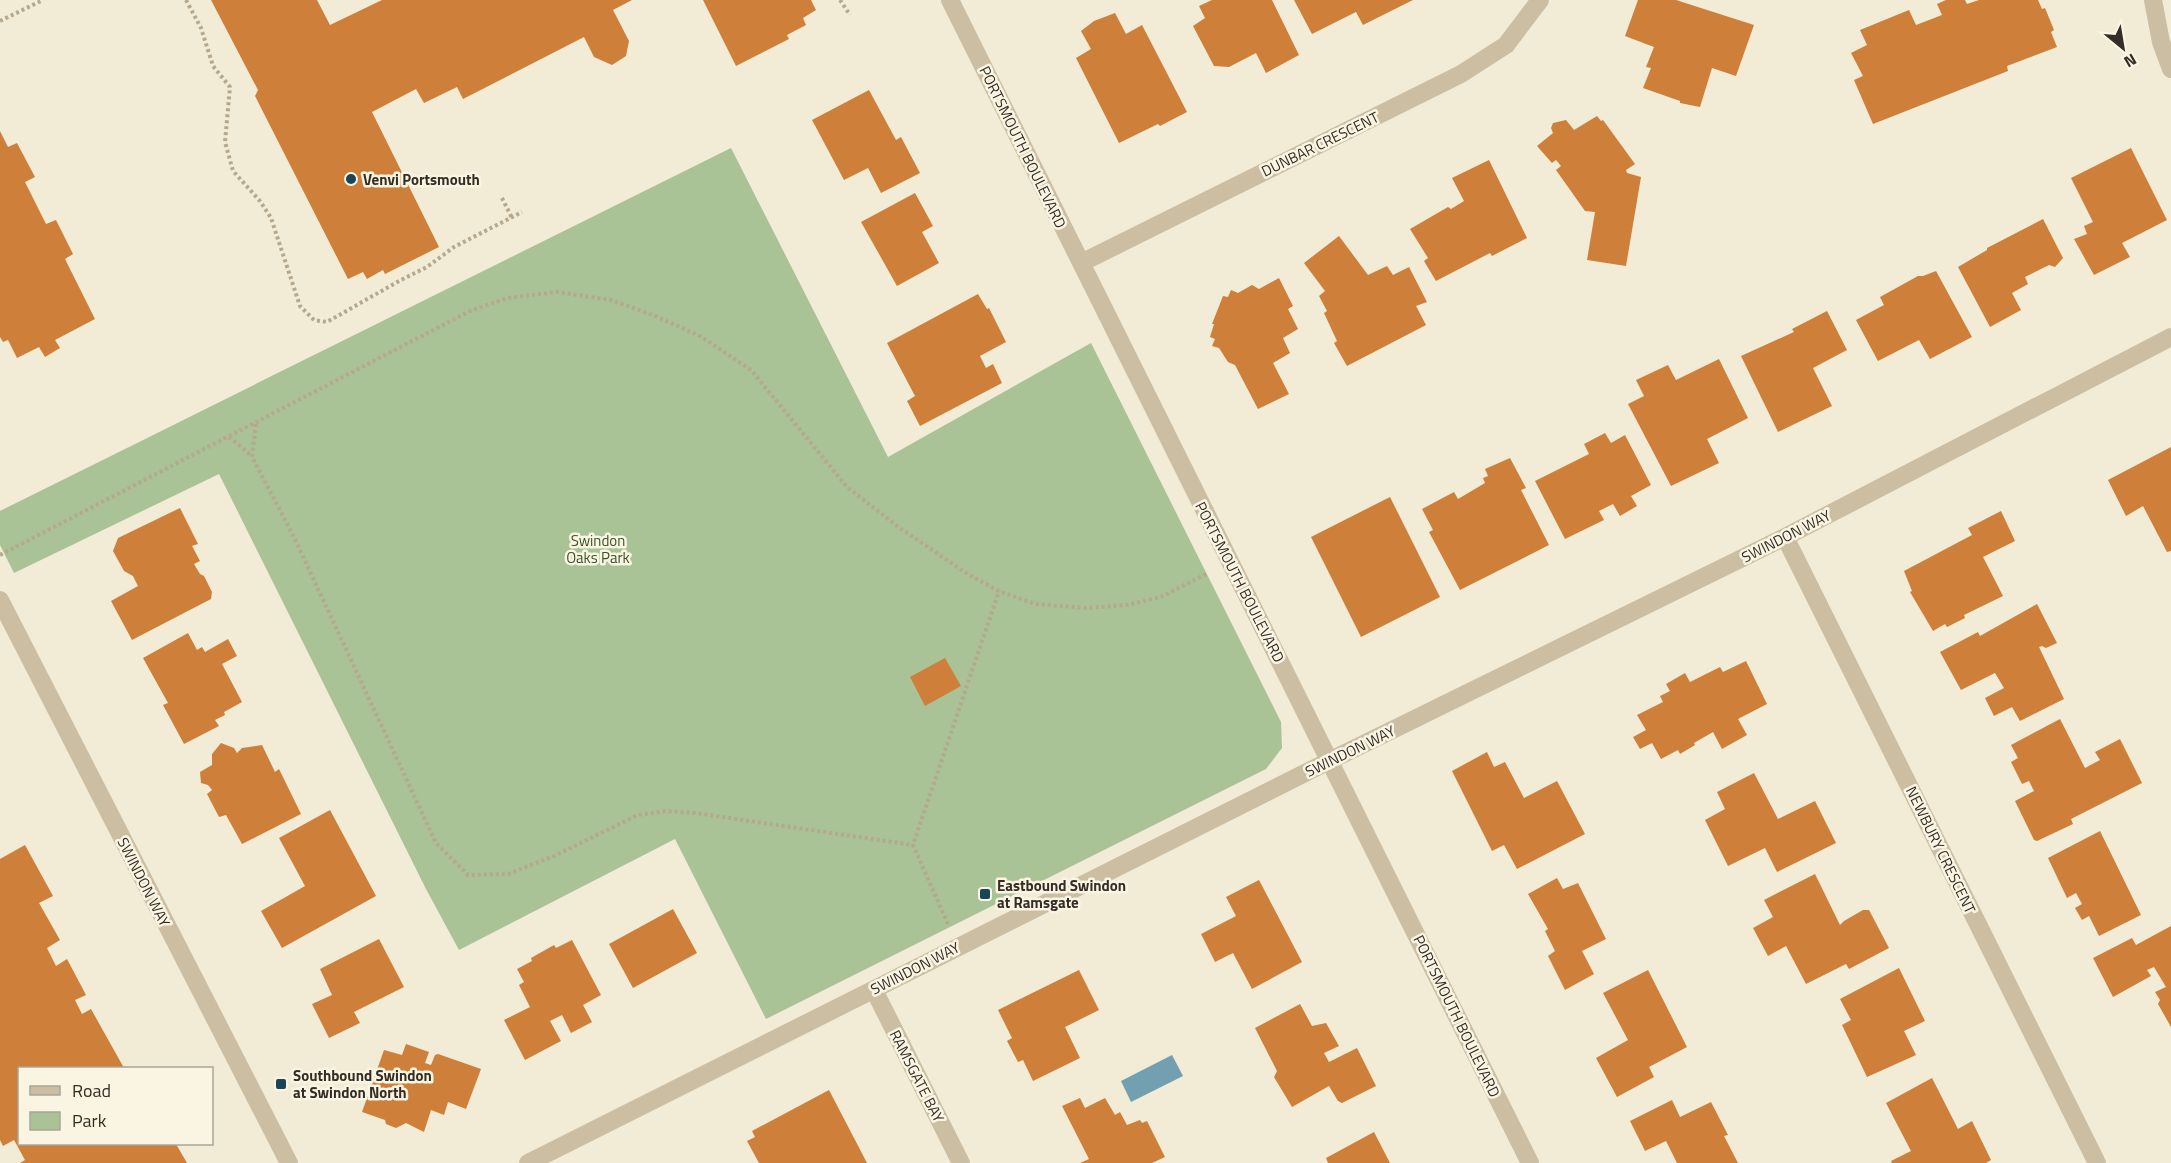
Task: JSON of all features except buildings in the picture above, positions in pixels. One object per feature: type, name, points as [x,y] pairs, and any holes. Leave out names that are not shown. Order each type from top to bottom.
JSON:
[{"type":"street","name":"PORTSMOUTH BOULEVARD","points":[[950,0],[1530,1163]]},
{"type":"street","name":"DUNBAR CRESCENT","points":[[1081,263],[1461,74],[1506,45],[1540,0]]},
{"type":"street","points":[[2153,0],[2161,42],[2171,69]]},
{"type":"street","name":"SWINDON WAY","points":[[528,1163],[1329,761],[1785,537],[2171,336]]},
{"type":"street","name":"NEWBURY CRESCENT","points":[[1785,537],[2097,1163]]},
{"type":"street","name":"SWINDON WAY","points":[[0,600],[289,1163]]},
{"type":"street","name":"RAMSGATE BAY","points":[[873,990],[961,1163]]},
{"type":"path","points":[[0,21],[43,0]]},
{"type":"path","points":[[186,0],[201,28],[213,66],[230,87],[225,142],[233,171],[260,201],[271,218],[300,306],[314,320],[327,322],[427,267],[454,247],[522,212]]},
{"type":"path","points":[[840,0],[850,15]]},
{"type":"path","points":[[502,198],[512,218]]},
{"type":"path","points":[[0,555],[470,311],[507,298],[557,292],[611,300],[653,315],[700,336],[751,370],[847,487],[897,526],[966,573],[999,591],[1035,604],[1087,608],[1127,605],[1161,597],[1230,562]]},
{"type":"path","points":[[252,457],[256,424]]},
{"type":"path","points":[[229,437],[252,457],[293,535],[436,843],[468,875],[508,874],[554,856],[638,815],[666,811],[695,813],[913,845]]},
{"type":"path","points":[[959,946],[922,870],[913,845],[999,591]]},
{"type":"green space","name":"Swindon Oaks Park","points":[[731,148],[888,457],[1091,343],[1281,722],[1282,748],[1266,769],[766,1019],[675,839],[459,950],[426,889],[219,474],[14,573],[0,545],[0,511]]},
{"type":"water","points":[[1172,1055],[1183,1076],[1131,1102],[1121,1081]]},
{"type":"place","name":"Venvi Portsmouth","points":[[351,179]]},
{"type":"place","name":"Eastbound Swindon at Ramsgate","points":[[985,894]]},
{"type":"place","name":"Southbound Swindon at Swindon North","points":[[281,1084]]}]
